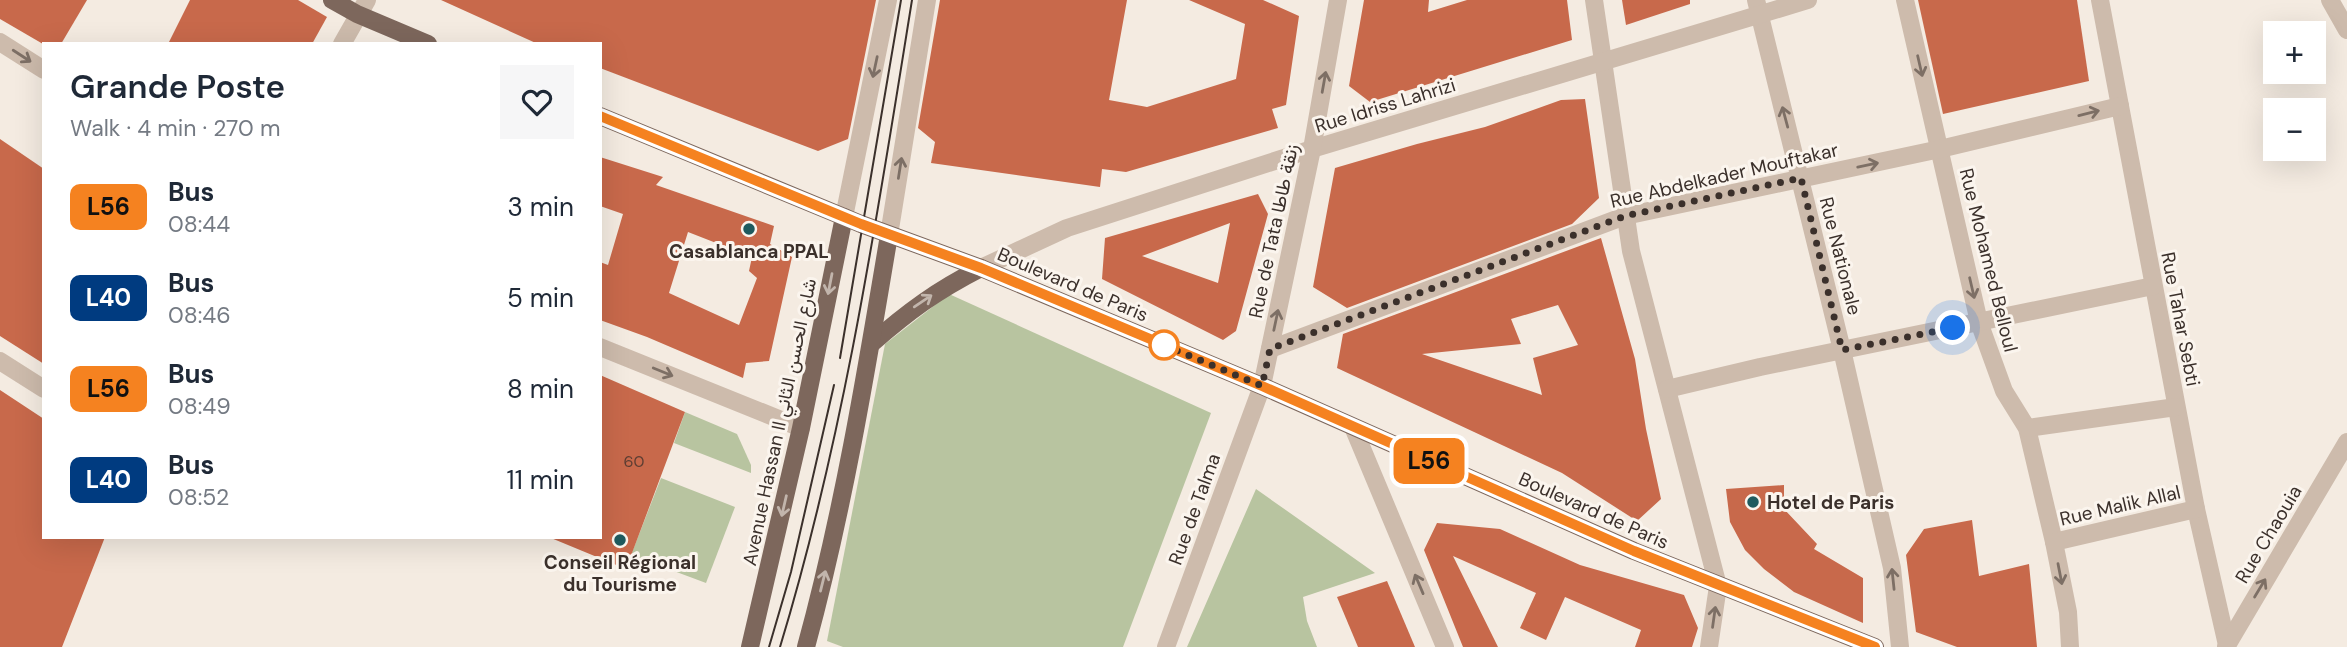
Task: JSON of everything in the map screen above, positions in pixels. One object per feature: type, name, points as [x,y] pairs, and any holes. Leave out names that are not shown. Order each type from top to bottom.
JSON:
[{"type":"main road","points":[[331,0],[362,7],[424,42]]},
{"type":"main road","name":"Boulevard de Paris","points":[[602,117],[889,235],[981,268],[1262,386],[1718,586],[1875,647]]},
{"type":"main road","name":"Avenue Hassan II شارع الحسن الثاني","points":[[750,647],[801,428],[844,217]]},
{"type":"main road","points":[[806,647],[826,573],[889,235]]},
{"type":"main road","points":[[870,344],[919,303],[981,268]]},
{"type":"street","name":"Avenue Hassan II شارع الحسن الثاني","points":[[844,217],[888,0]]},
{"type":"street","points":[[889,235],[927,0]]},
{"type":"street","points":[[1594,0],[1625,216],[1637,275],[1718,586],[1709,647]]},
{"type":"street","name":"Rue Idriss Lahrizi","points":[[981,268],[1067,228],[1312,149],[1603,62],[1757,7],[1808,0]]},
{"type":"street","name":"Rue Mohamed Belloul","points":[[1905,0],[1979,322],[2004,391],[2027,428],[2068,612],[2070,647]]},
{"type":"street","name":"Rue Tahar Sebti","points":[[2100,0],[2176,407],[2226,646]]},
{"type":"street","points":[[2330,0],[2347,30]]},
{"type":"street","name":"Rue de Tata زنقة طاطا","points":[[1262,386],[1312,149],[1332,2]]},
{"type":"street","points":[[343,42],[362,7]]},
{"type":"street","name":"Rue Nationale","points":[[1757,7],[1801,178],[1892,568],[1900,647]]},
{"type":"street","points":[[0,42],[42,69]]},
{"type":"street","name":"Rue Abdelkader Mouftakar","points":[[1270,349],[1625,216],[1940,149],[2120,106]]},
{"type":"street","points":[[1667,388],[2153,286]]},
{"type":"street","points":[[602,347],[801,428]]},
{"type":"street","points":[[0,361],[42,388]]},
{"type":"street","name":"Rue de Talma","points":[[1166,647],[1262,386]]},
{"type":"street","points":[[2027,428],[2176,407]]},
{"type":"street","points":[[1353,427],[1445,647]]},
{"type":"street","name":"Rue Chaouia","points":[[2226,646],[2347,442]]},
{"type":"street","name":"Rue Malik Allal","points":[[2054,542],[2196,509]]},
{"type":"green space","points":[[949,294],[1211,413],[1123,647],[843,647],[827,641],[885,344]]},
{"type":"green space","points":[[685,412],[737,434],[751,465],[751,473],[674,443]]},
{"type":"green space","points":[[661,478],[735,507],[706,583],[631,555]]},
{"type":"green space","points":[[1256,489],[1375,573],[1303,597],[1307,621],[1317,647],[1187,647]]},
{"type":"building","points":[[0,0],[87,0],[62,42],[42,43],[0,19]]},
{"type":"building","points":[[190,0],[298,0],[327,17],[313,42],[169,42]]},
{"type":"building","points":[[441,0],[876,0],[848,139],[818,151],[602,69],[602,42],[534,42]]},
{"type":"building","points":[[940,0],[1127,0],[1109,100],[1147,107],[1236,79],[1245,24],[1189,0],[1263,0],[1299,16],[1286,105],[1272,109],[1278,128],[1126,172],[1102,169],[1100,187],[931,163],[935,142],[918,128]]},
{"type":"building","points":[[1364,0],[1429,0],[1428,12],[1467,0],[1567,0],[1572,40],[1370,102],[1349,86]]},
{"type":"building","points":[[1622,0],[1690,0],[1690,4],[1626,25]]},
{"type":"building","points":[[1918,0],[2077,0],[2089,81],[1943,114]]},
{"type":"building","points":[[1585,99],[1599,198],[1572,224],[1347,308],[1313,287],[1335,168],[1485,127],[1561,100]]},
{"type":"building","points":[[0,139],[42,168],[42,363],[0,336]]},
{"type":"building","points":[[602,158],[663,177],[656,185],[774,226],[770,244],[792,257],[769,361],[746,363],[743,378],[602,321],[602,263],[608,265],[623,214],[602,207]],"holes":[[[688,232],[752,257],[749,271],[757,278],[739,325],[669,293]]]},
{"type":"building","points":[[1258,194],[1268,214],[1236,331],[1223,340],[1102,279],[1105,238]],"holes":[[[1230,223],[1218,283],[1142,256]]]},
{"type":"building","points":[[1601,238],[1635,359],[1661,499],[1637,521],[1562,473],[1337,368],[1343,334]],"holes":[[[1558,305],[1578,345],[1533,358],[1542,395],[1422,354],[1521,344],[1511,319]]]},
{"type":"building","points":[[602,376],[685,412],[626,569],[553,539],[602,539]]},
{"type":"building","points":[[0,390],[42,418],[42,539],[104,539],[62,647],[0,647]]},
{"type":"building","points":[[1784,485],[1784,509],[1817,544],[1814,549],[1863,578],[1863,623],[1794,592],[1745,550],[1730,522],[1726,489]]},
{"type":"building","points":[[1972,520],[1979,576],[2029,564],[2037,647],[1957,647],[1916,632],[1906,555],[1924,529]]},
{"type":"building","points":[[1437,523],[1500,529],[1580,565],[1684,595],[1698,628],[1692,647],[1635,647],[1641,630],[1565,597],[1546,640],[1520,628],[1536,593],[1453,556],[1498,647],[1463,647],[1424,550]]},
{"type":"building","points":[[1387,581],[1415,647],[1358,647],[1337,597]]},
{"type":"tram line","points":[[840,358],[901,0]]},
{"type":"tram line","points":[[780,647],[803,568],[841,407],[872,245],[912,0]]},
{"type":"tram line","points":[[769,647],[791,572],[834,385]]},
{"type":"bus line","name":"L56","points":[[602,117],[861,224],[981,268],[1262,386],[1634,551],[1875,647]]},
{"type":"place","name":"Casablanca PPAL","points":[[749,229]]},
{"type":"place","name":"Hotel de Paris","points":[[1753,502]]},
{"type":"place","name":"Conseil Régional du Tourisme","points":[[620,540]]},
{"type":"route","points":[[1164,345],[1159,343],[1262,386],[1270,349],[1625,216],[1801,178],[1842,350],[1953,328]]}]
